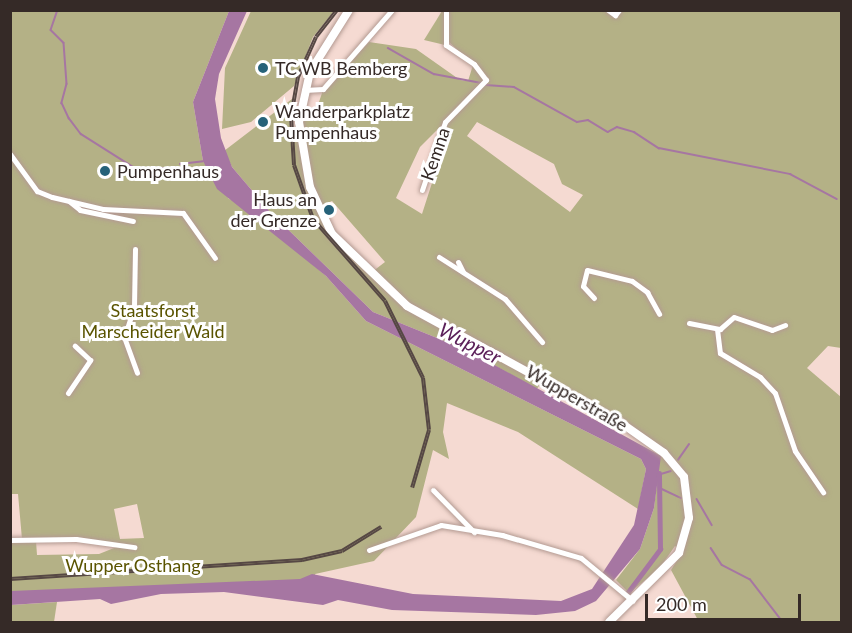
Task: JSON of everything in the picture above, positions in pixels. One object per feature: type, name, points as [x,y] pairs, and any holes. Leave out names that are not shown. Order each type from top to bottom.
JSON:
[{"type":"main road","points":[[304,90],[324,44],[349,10]]},
{"type":"main road","name":"Wupperstraße","points":[[304,90],[301,151],[325,223],[349,254],[407,306],[606,414],[673,461],[689,495],[686,536],[672,563],[609,622]]},
{"type":"street","points":[[304,90],[323,89],[392,10]]},
{"type":"street","name":"Kemna","points":[[423,190],[445,122],[486,81],[474,64],[446,45],[446,10]]},
{"type":"street","points":[[608,10],[615,15],[619,10]]},
{"type":"street","points":[[10,154],[38,191],[69,201],[133,213],[178,211],[215,258]]},
{"type":"street","points":[[69,201],[80,210],[133,221]]},
{"type":"street","points":[[135,249],[134,307],[124,337],[137,373]]},
{"type":"street","points":[[439,257],[519,310],[542,342]]},
{"type":"street","points":[[458,262],[464,273]]},
{"type":"street","points":[[594,298],[583,286],[587,270],[632,281],[647,292],[659,314]]},
{"type":"street","points":[[689,323],[717,329],[734,317],[772,330],[785,325]]},
{"type":"street","points":[[717,329],[720,353],[770,386],[795,451],[823,492]]},
{"type":"street","points":[[68,393],[90,360],[75,346]]},
{"type":"street","points":[[433,490],[476,533]]},
{"type":"street","points":[[369,550],[441,525],[565,550],[600,571],[633,601]]},
{"type":"street","points":[[10,540],[76,539],[134,547]]},
{"type":"green space","name":"Staatsforst Marscheider Wald","points":[[11,11],[229,11],[193,102],[203,161],[229,199],[240,202],[326,276],[366,321],[641,459],[646,469],[638,509],[518,432],[447,403],[443,432],[449,459],[433,450],[416,517],[374,561],[315,574],[319,588],[11,596],[11,538],[22,539],[18,494],[10,494]],"holes":[[[137,504],[144,538],[120,539],[114,509]],[[76,539],[119,546],[99,554],[37,555],[36,541]]]},
{"type":"green space","points":[[251,11],[334,11],[313,37],[294,86],[251,122],[222,129],[225,68]]},
{"type":"green space","points":[[442,11],[445,11],[445,45],[424,40]]},
{"type":"green space","points":[[448,11],[841,11],[841,348],[828,346],[807,368],[841,397],[841,622],[699,622],[671,570],[683,551],[675,546],[659,569],[629,593],[616,580],[640,549],[654,508],[660,456],[654,445],[543,379],[537,389],[469,351],[373,312],[271,213],[232,167],[224,151],[292,99],[289,137],[299,135],[306,111],[318,105],[323,90],[369,42],[416,49],[460,80],[468,81],[473,65],[484,79],[475,93],[481,90],[487,78],[448,41]],"holes":[[[477,122],[554,164],[562,184],[583,195],[570,212],[467,136]],[[443,124],[432,157],[439,161],[422,214],[396,198],[420,147]],[[332,201],[385,262],[372,272],[337,237],[321,206]]]},
{"type":"green space","points":[[57,602],[54,622],[11,622],[11,605]]},
{"type":"shaded area","points":[[229,11],[247,11],[219,74],[215,99],[221,138],[232,167],[271,213],[373,312],[469,351],[661,456],[654,508],[640,549],[596,601],[575,611],[536,615],[392,610],[338,600],[323,605],[224,592],[161,594],[111,604],[100,599],[11,605],[11,591],[300,579],[312,574],[413,594],[561,601],[592,589],[634,525],[646,469],[641,459],[366,321],[326,276],[217,189],[203,161],[193,102]]},
{"type":"waterway","points":[[58,10],[51,30],[64,43],[67,84],[62,103],[69,118],[81,134],[135,168],[163,168]]},
{"type":"waterway","points":[[388,48],[434,74],[481,83]]},
{"type":"waterway","points":[[486,85],[514,87],[577,122],[588,120],[608,132],[617,127],[634,132],[659,148],[790,174],[837,199]]},
{"type":"waterway","points":[[180,164],[203,161]]},
{"type":"waterway","points":[[678,460],[689,444]]},
{"type":"waterway","points":[[661,474],[671,471]]},
{"type":"waterway","points":[[628,592],[660,549],[659,473]]},
{"type":"waterway","points":[[662,489],[681,498]]},
{"type":"waterway","points":[[697,499],[712,525]]},
{"type":"waterway","points":[[711,548],[722,565],[750,579],[783,622]]},
{"type":"railway","points":[[337,10],[316,37],[298,77],[291,115],[294,165],[313,219],[385,301],[423,378],[429,430],[412,488]]},
{"type":"railway","points":[[10,579],[302,560],[342,551],[381,527]]},
{"type":"place","name":"TC WB Bemberg","points":[[263,68]]},
{"type":"place","name":"Wanderparkplatz Pumpenhaus","points":[[263,122]]},
{"type":"place","name":"Pumpenhaus","points":[[105,171]]},
{"type":"place","name":"Haus an der Grenze","points":[[329,210]]},
{"type":"water label","name":"Wupper","points":[[470,343]]},
{"type":"park label","name":"Wupper Osthang","points":[[133,565]]}]
